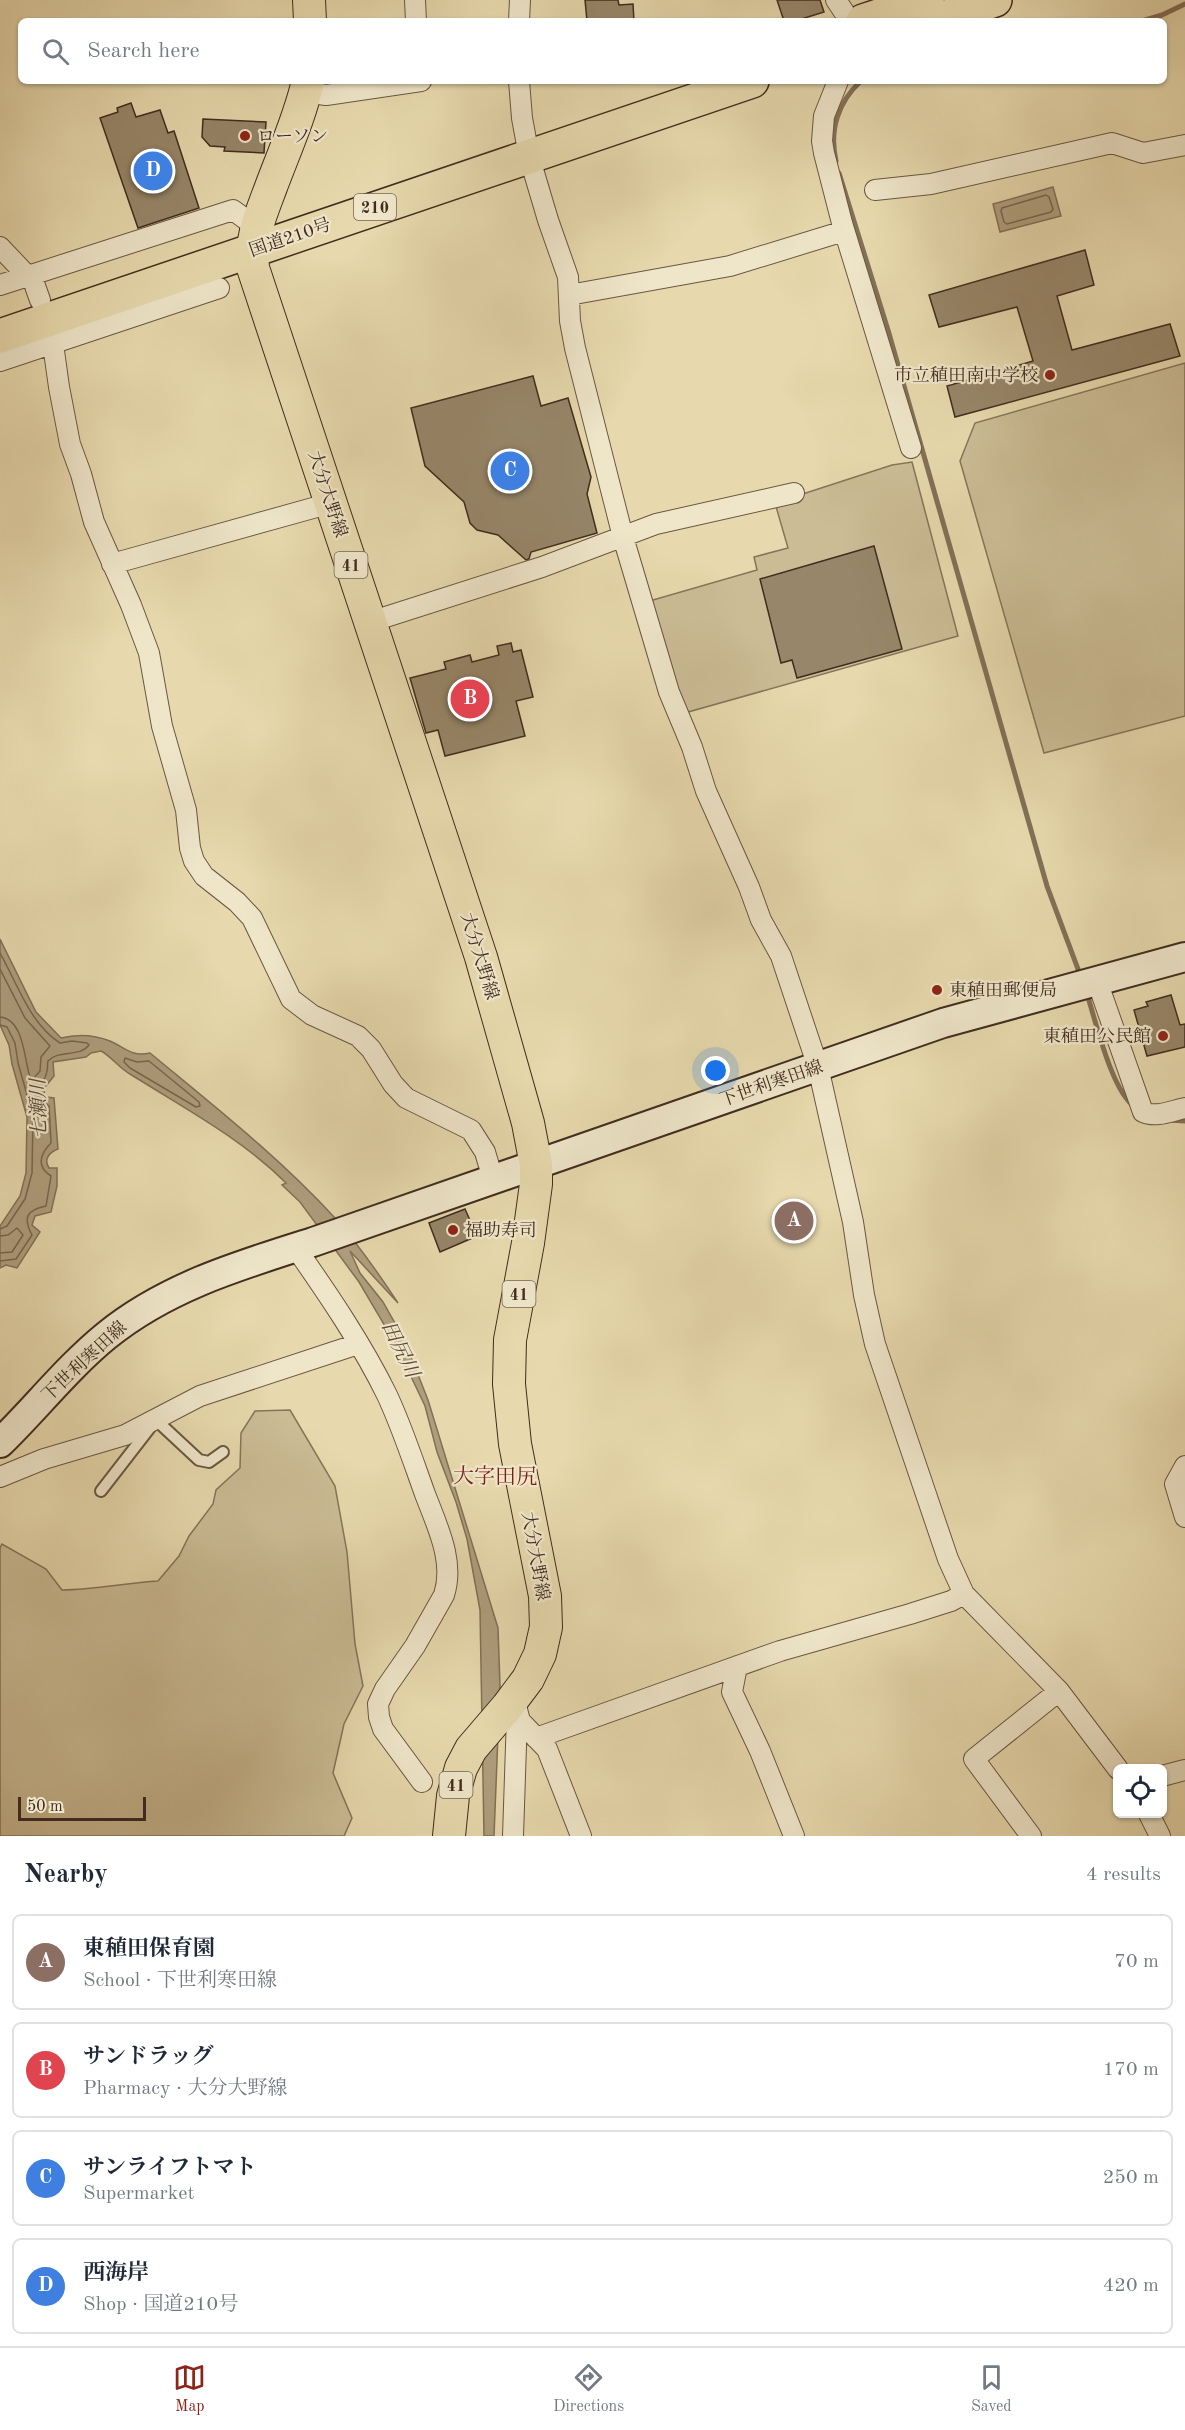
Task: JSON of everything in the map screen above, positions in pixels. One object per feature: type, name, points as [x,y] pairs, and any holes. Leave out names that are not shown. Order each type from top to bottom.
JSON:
[{"type":"highway","points":[[872,18],[927,0]]},
{"type":"highway","points":[[947,18],[980,10]]},
{"type":"highway","name":"国道210号","points":[[527,146],[678,84]]},
{"type":"highway","name":"国道210号","points":[[0,336],[42,310],[527,146],[742,84]]},
{"type":"highway","name":"国道210号","points":[[0,313],[42,310]]},
{"type":"main road","points":[[309,0],[310,18]]},
{"type":"main road","points":[[254,239],[307,87]]},
{"type":"main road","name":"大分大野線","points":[[254,239],[253,268],[481,957],[528,1123],[536,1165],[536,1184],[528,1243],[510,1340],[508,1384],[515,1444],[545,1596],[546,1627],[537,1662],[513,1707],[479,1739],[466,1757],[458,1777],[449,1836]]},
{"type":"main road","name":"下世利寒田線","points":[[0,1443],[84,1356],[108,1335],[166,1296],[212,1275],[943,1023],[1185,957]]},
{"type":"street","points":[[415,0],[416,18]]},
{"type":"street","points":[[519,0],[519,18]]},
{"type":"street","points":[[836,0],[848,18]]},
{"type":"street","points":[[307,87],[326,95],[398,84]]},
{"type":"street","points":[[519,84],[527,146],[548,220],[566,268],[570,321],[575,348],[623,537],[674,705],[692,747],[706,791],[749,887],[761,920],[781,956],[818,1067],[853,1222],[864,1295],[875,1344],[933,1520],[964,1594],[1059,1691],[1114,1764]]},
{"type":"street","points":[[837,84],[824,116],[822,141],[844,231],[911,448]]},
{"type":"street","points":[[875,190],[931,184],[1112,143],[1143,153],[1185,145]]},
{"type":"street","points":[[0,361],[42,310],[233,210],[254,239]]},
{"type":"street","points":[[569,295],[729,266],[844,231]]},
{"type":"street","points":[[0,247],[42,310],[68,437],[94,522],[131,605],[149,653],[160,719],[184,799],[190,848],[198,869],[252,918],[288,993],[297,1005],[312,1015],[358,1036],[371,1049],[393,1084],[406,1098],[471,1130],[485,1152],[493,1179]]},
{"type":"street","points":[[0,285],[42,310],[219,288]]},
{"type":"street","points":[[370,622],[490,584],[656,524],[794,493]]},
{"type":"street","points":[[112,564],[331,503]]},
{"type":"street","points":[[1097,981],[1143,1112],[1150,1115],[1185,1108]]},
{"type":"street","points":[[304,1245],[388,1398],[434,1518],[448,1563],[447,1586],[444,1595],[378,1704],[383,1728],[422,1782]]},
{"type":"street","points":[[0,1477],[44,1459],[125,1436],[200,1396],[358,1344]]},
{"type":"street","points":[[1185,1466],[1175,1484],[1185,1517]]},
{"type":"street","points":[[536,1738],[780,1651],[951,1601],[964,1594]]},
{"type":"street","points":[[737,1666],[732,1692],[760,1751],[794,1836]]},
{"type":"street","points":[[1031,1836],[974,1759],[1059,1691]]},
{"type":"street","points":[[513,1707],[527,1731],[547,1749],[581,1836]]},
{"type":"street","points":[[513,1707],[513,1836]]},
{"type":"street","points":[[1167,1775],[1185,1770]]},
{"type":"street","points":[[1151,1818],[1160,1836]]},
{"type":"lane","points":[[101,1491],[156,1420],[199,1460],[209,1462],[223,1452]]},
{"type":"shaded area","points":[[1185,363],[1185,716],[1044,753],[960,461],[975,423]]},
{"type":"shaded area","points":[[912,462],[958,636],[681,714],[646,602],[757,570],[754,557],[788,548],[775,503],[892,465]]},
{"type":"shaded area","points":[[290,1410],[335,1486],[347,1552],[355,1644],[363,1686],[344,1724],[333,1773],[352,1818],[344,1836],[0,1836],[0,1548],[2,1544],[46,1569],[62,1590],[158,1581],[179,1556],[189,1536],[213,1504],[216,1490],[240,1468],[241,1433],[255,1411]]},
{"type":"water","points":[[1053,187],[1061,216],[1000,232],[993,204]]},
{"type":"water","points":[[0,939],[36,1012],[61,1038],[92,1036],[110,1041],[133,1053],[150,1053],[246,1132],[314,1196],[352,1238],[398,1303],[350,1251],[360,1273],[383,1302],[404,1339],[428,1400],[498,1628],[500,1685],[494,1836],[484,1836],[480,1610],[467,1539],[456,1502],[437,1452],[425,1406],[395,1343],[359,1282],[300,1202],[282,1185],[286,1183],[231,1138],[126,1072],[101,1051],[91,1053],[86,1057],[53,1062],[54,1076],[45,1087],[44,1094],[46,1097],[54,1098],[58,1149],[52,1152],[47,1159],[49,1168],[57,1168],[57,1186],[51,1212],[35,1216],[32,1225],[40,1232],[17,1268],[6,1265],[0,1268],[0,1226],[20,1196],[26,1173],[27,1117],[9,1045],[0,1025]]},
{"type":"building","points":[[585,0],[618,0],[619,5],[633,4],[634,18],[587,18]]},
{"type":"building","points":[[777,0],[820,0],[824,12],[805,18],[783,18]]},
{"type":"building","points":[[131,103],[136,117],[160,110],[168,133],[174,131],[199,208],[138,228],[100,118],[118,112],[117,108]]},
{"type":"building","name":"ローソン","points":[[203,119],[266,122],[264,153],[224,151],[225,147],[210,146],[202,137]]},
{"type":"building","points":[[1085,250],[1094,285],[1057,296],[1072,350],[1170,324],[1180,356],[955,417],[947,386],[1033,361],[1017,307],[939,327],[929,295]]},
{"type":"building","points":[[533,376],[541,406],[568,398],[591,477],[587,494],[597,533],[531,552],[529,559],[526,560],[498,535],[477,530],[470,523],[464,502],[425,466],[411,408]]},
{"type":"building","points":[[874,546],[902,649],[797,678],[792,660],[781,663],[760,579]]},
{"type":"building","points":[[511,643],[513,652],[521,650],[533,697],[516,701],[525,736],[445,756],[438,730],[426,733],[410,678],[446,669],[444,662],[470,655],[472,662],[499,655],[497,646]]},
{"type":"building","name":"東稙田公民館","points":[[1171,995],[1180,1025],[1185,1024],[1185,1047],[1147,1056],[1134,1010],[1148,1006],[1146,1002]]},
{"type":"building","name":"福助寿司","points":[[465,1209],[477,1236],[440,1252],[429,1223]]},
{"type":"waterway","points":[[1152,18],[1185,4]]},
{"type":"waterway","points":[[836,161],[834,138],[837,117],[846,98],[858,84]]},
{"type":"waterway","points":[[839,173],[888,330],[1047,886],[1081,977]]},
{"type":"waterway","points":[[1087,994],[1112,1072],[1119,1087],[1135,1107]]},
{"type":"waterway","points":[[1169,1120],[1185,1121]]},
{"type":"place","name":"ローソン","points":[[245,136]]},
{"type":"place","name":"西海岸","points":[[153,171]]},
{"type":"place","name":"市立稙田南中学校","points":[[1050,375]]},
{"type":"place","name":"サンライフトマト","points":[[510,471]]},
{"type":"place","name":"サンドラッグ","points":[[470,699]]},
{"type":"place","name":"東稙田郵便局","points":[[937,990]]},
{"type":"place","name":"東稙田公民館","points":[[1163,1036]]},
{"type":"place","name":"東稙田保育園","points":[[794,1221]]},
{"type":"place","name":"福助寿司","points":[[453,1230]]},
{"type":"district","name":"大字田尻","points":[[495,1476]]},
{"type":"water label","name":"七瀬川","points":[[38,1109]]},
{"type":"water label","name":"田尻川","points":[[401,1349]]}]
